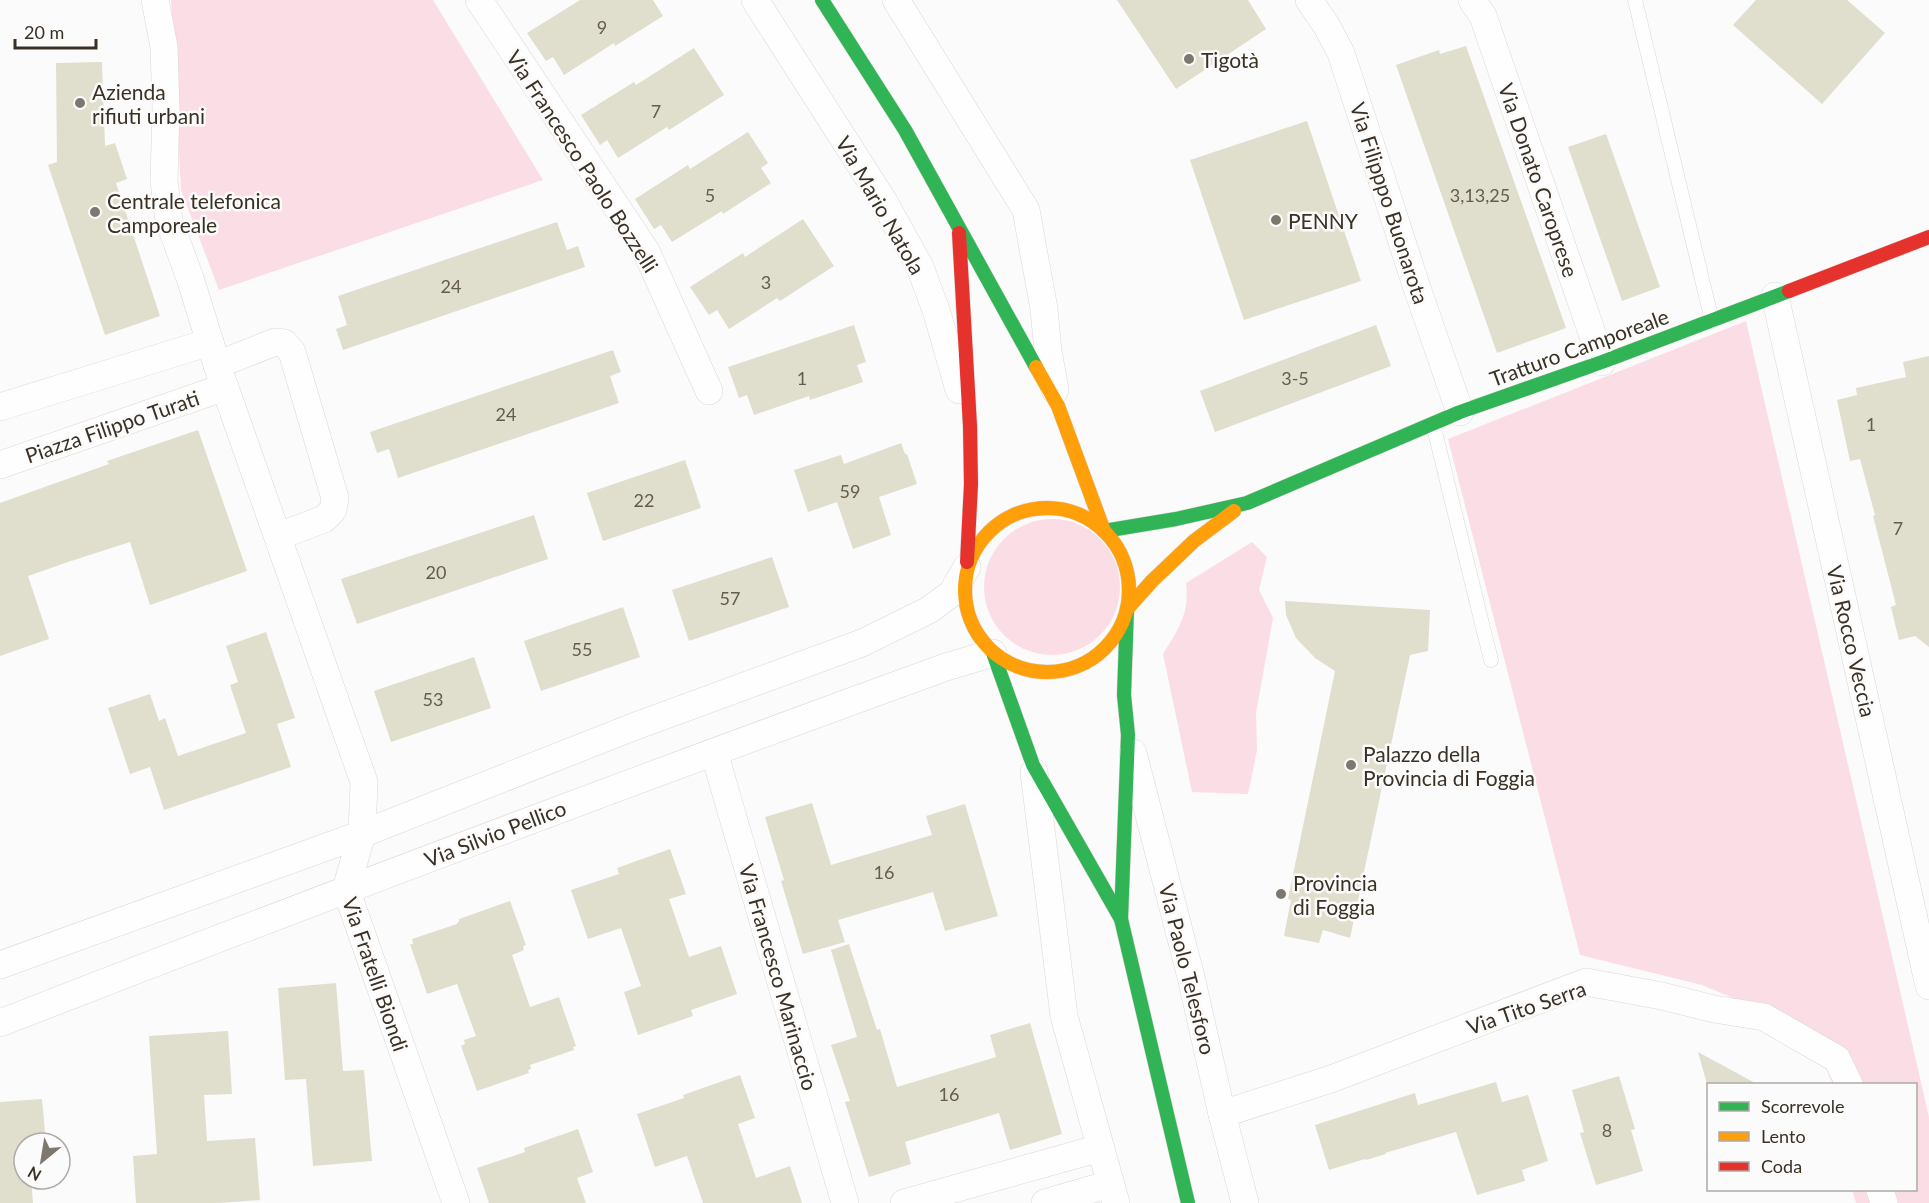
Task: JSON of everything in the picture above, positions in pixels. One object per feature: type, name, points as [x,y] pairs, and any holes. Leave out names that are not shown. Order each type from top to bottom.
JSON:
[{"type":"street","name":"Via Fratelli Biondi","points":[[155,0],[164,47],[166,109],[164,181],[169,221],[190,278],[217,365],[364,782],[362,834],[346,889],[456,1203]]},
{"type":"street","name":"Via Francesco Paolo Bozzelli","points":[[479,0],[646,251],[709,391]]},
{"type":"street","name":"Via Mario Natola","points":[[755,0],[884,202],[920,267],[937,313],[970,426]]},
{"type":"street","name":"Via Mario Natola","points":[[822,0],[905,130],[1058,406],[1104,531]]},
{"type":"street","name":"Via Mario Natola","points":[[896,0],[1026,210],[1044,309],[1048,351],[1058,406]]},
{"type":"street","name":"Via Filipppo Buonarota","points":[[1309,0],[1341,53],[1416,285],[1460,412]]},
{"type":"street","name":"Via Donato Caroprese","points":[[1472,0],[1483,16],[1602,362]]},
{"type":"street","name":"Via Mario Natola","points":[[958,225],[970,426],[967,567]]},
{"type":"street","name":"Tratturo Camporeale","points":[[1104,531],[1176,519],[1247,502],[1460,412],[1712,321],[1929,237]]},
{"type":"street","name":"Via Rocco Veccia","points":[[1775,296],[1929,986]]},
{"type":"street","points":[[0,407],[217,365],[275,342],[284,343],[292,352],[335,498],[333,510],[324,519],[279,536]]},
{"type":"street","name":"Piazza Filippo Turati","points":[[0,465],[217,365]]},
{"type":"street","name":"Tratturo Camporeale","points":[[1127,609],[1152,581],[1194,541],[1247,502]]},
{"type":"street","points":[[0,964],[362,834],[622,732],[862,643],[929,610],[952,593],[975,548],[987,533],[1001,521],[1018,512],[1044,508],[1069,510],[1083,516],[1104,531],[1121,554],[1129,583],[1127,609],[1122,625],[1112,641],[1091,660],[1076,667],[1060,672],[1036,672],[1013,666],[993,653],[975,631],[968,616],[964,601],[967,567]]},
{"type":"street","name":"Via Paolo Telesforo","points":[[1127,609],[1124,695],[1128,735],[1122,919],[1188,1203]]},
{"type":"street","name":"Via Paolo Telesforo","points":[[993,653],[1033,765],[1122,919]]},
{"type":"street","name":"Via Silvio Pellico","points":[[0,1023],[346,889],[946,667],[993,653]]},
{"type":"street","name":"Via Paolo Telesforo","points":[[1128,735],[1191,977],[1245,1203]]},
{"type":"street","name":"Via Francesco Marinaccio","points":[[714,752],[845,1203]]},
{"type":"street","name":"Via Paolo Telesforo","points":[[1033,765],[1064,1016],[1113,1193]]},
{"type":"street","name":"Via Tito Serra","points":[[1222,1114],[1331,1079],[1586,982],[1764,1017],[1837,1059],[1849,1083]]},
{"type":"street","points":[[904,1203],[1101,1148]]},
{"type":"street","points":[[1045,1203],[1113,1193]]},
{"type":"lane","points":[[1635,0],[1712,321]]},
{"type":"lane","points":[[1433,424],[1491,660]]},
{"type":"shaded area","points":[[171,0],[433,0],[543,180],[219,290],[181,190]]},
{"type":"shaded area","points":[[1746,321],[1929,1117],[1929,1203],[1856,1203],[1852,1191],[1917,1191],[1917,1083],[1833,1083],[1808,1029],[1702,985],[1580,955],[1448,439]]},
{"type":"shaded area","points":[[1052,519],[1078,524],[1090,530],[1100,539],[1109,549],[1115,561],[1120,587],[1115,613],[1109,625],[1100,635],[1090,644],[1078,650],[1052,655],[1026,650],[1014,644],[1004,635],[995,625],[989,613],[984,587],[989,561],[995,549],[1004,539],[1014,530],[1026,524]]},
{"type":"shaded area","points":[[1252,542],[1267,557],[1259,590],[1273,618],[1256,713],[1257,750],[1248,794],[1192,792],[1163,654],[1182,621],[1187,594],[1186,583]]},
{"type":"building","points":[[580,0],[653,0],[663,16],[615,46],[614,43],[564,75],[553,57],[546,61],[527,33]]},
{"type":"building","name":"Tigotà","points":[[1117,0],[1248,0],[1266,29],[1176,89]]},
{"type":"building","points":[[1756,0],[1847,0],[1885,33],[1822,104],[1733,25]]},
{"type":"building","points":[[1466,46],[1566,328],[1497,353],[1396,65],[1439,50],[1440,54]]},
{"type":"building","points":[[694,48],[724,95],[669,130],[667,127],[618,158],[607,140],[600,145],[581,115],[634,82],[636,85]]},
{"type":"building","name":"Centrale telefonica Camporeale","points":[[102,62],[105,146],[115,143],[127,179],[116,183],[160,316],[105,335],[48,165],[57,162],[56,63]]},
{"type":"building","name":"PENNY","points":[[1307,121],[1361,281],[1244,320],[1190,160]]},
{"type":"building","points":[[748,132],[768,163],[761,168],[771,183],[723,214],[722,211],[672,242],[661,225],[654,229],[635,199],[688,165],[690,169]]},
{"type":"building","points":[[1606,134],[1660,287],[1622,301],[1568,147]]},
{"type":"building","points":[[803,219],[834,266],[780,301],[777,298],[729,329],[717,310],[709,315],[690,287],[743,253],[745,257]]},
{"type":"building","points":[[557,222],[567,250],[578,246],[585,267],[343,350],[336,329],[347,325],[338,296]]},
{"type":"building","points":[[854,325],[866,362],[857,365],[863,382],[810,400],[809,396],[754,415],[747,395],[739,398],[728,367]]},
{"type":"building","points":[[1376,325],[1391,366],[1215,432],[1200,391]]},
{"type":"building","points":[[613,350],[621,372],[610,376],[619,403],[398,478],[389,449],[377,453],[370,432]]},
{"type":"building","points":[[1929,356],[1929,647],[1915,636],[1899,640],[1891,607],[1896,605],[1873,516],[1875,515],[1860,459],[1850,461],[1837,400],[1857,395],[1856,388],[1906,377],[1903,362]]},
{"type":"building","points":[[198,430],[247,571],[150,605],[130,542],[71,561],[28,576],[49,639],[0,656],[0,503],[109,464],[107,461]]},
{"type":"building","points":[[901,443],[917,484],[879,497],[891,535],[853,549],[837,502],[808,512],[794,470],[841,455],[844,464]]},
{"type":"building","points":[[685,460],[701,508],[603,541],[587,493]]},
{"type":"building","points":[[534,515],[548,559],[357,624],[341,579]]},
{"type":"building","points":[[772,557],[789,607],[689,641],[672,590]]},
{"type":"building","name":"Palazzo della Provincia di Foggia","points":[[1285,601],[1430,610],[1428,651],[1410,655],[1350,938],[1323,930],[1319,943],[1284,936],[1291,900],[1288,899],[1335,671],[1315,658],[1296,638],[1286,615]]},
{"type":"building","points":[[623,607],[640,657],[541,691],[524,641]]},
{"type":"building","points":[[266,632],[295,718],[277,724],[291,767],[164,810],[150,767],[130,774],[108,708],[150,694],[159,721],[165,718],[178,756],[246,733],[230,685],[238,682],[226,646]]},
{"type":"building","points":[[474,657],[491,708],[391,742],[374,691]]},
{"type":"building","points":[[812,803],[831,865],[932,835],[926,816],[965,804],[998,916],[945,931],[933,892],[838,920],[845,942],[803,954],[765,817]]},
{"type":"building","points":[[670,849],[686,894],[669,899],[689,957],[721,946],[737,994],[691,1010],[693,1016],[638,1035],[624,992],[641,986],[621,928],[588,939],[571,890],[619,874],[617,868]]},
{"type":"building","points":[[510,901],[526,945],[523,946],[524,950],[512,955],[530,1007],[559,997],[576,1046],[573,1047],[574,1050],[530,1065],[529,1073],[477,1091],[461,1046],[465,1044],[464,1040],[476,1036],[457,984],[427,994],[410,944],[413,944],[412,939],[457,924],[459,919]]},
{"type":"building","points":[[849,944],[877,1030],[880,1029],[897,1087],[996,1057],[990,1035],[1030,1023],[1062,1134],[1010,1150],[999,1113],[905,1142],[911,1164],[869,1177],[845,1102],[850,1101],[831,1045],[857,1037],[831,950]]},
{"type":"building","points":[[336,983],[343,1071],[364,1070],[372,1161],[313,1166],[306,1079],[285,1080],[278,988]]},
{"type":"building","points":[[228,1031],[232,1094],[204,1095],[207,1141],[255,1138],[260,1200],[219,1203],[136,1203],[133,1156],[157,1154],[149,1036]]},
{"type":"building","points":[[1698,1052],[1755,1083],[1707,1083]]},
{"type":"building","points":[[740,1075],[755,1118],[738,1124],[756,1178],[790,1166],[802,1203],[703,1203],[687,1156],[655,1167],[637,1114]]},
{"type":"building","points":[[1619,1076],[1635,1129],[1631,1130],[1643,1171],[1596,1185],[1580,1133],[1584,1132],[1572,1090]]},
{"type":"building","points":[[1496,1082],[1502,1102],[1528,1095],[1548,1161],[1522,1170],[1525,1181],[1477,1195],[1456,1132],[1329,1170],[1315,1125],[1415,1093],[1418,1105]]},
{"type":"building","points":[[42,1099],[45,1131],[12,1131],[12,1191],[32,1191],[33,1203],[0,1203],[0,1102]]},
{"type":"building","points":[[578,1129],[593,1172],[577,1178],[586,1203],[489,1203],[477,1168],[525,1152],[524,1148]]},
{"type":"traffic: fast","points":[[822,0],[905,130],[1036,367]]},
{"type":"traffic: fast","points":[[1104,531],[1176,519],[1247,503],[1460,412],[1602,362],[1789,291]]},
{"type":"traffic: fast","points":[[1127,609],[1124,695],[1128,735],[1121,919],[1188,1203]]},
{"type":"traffic: fast","points":[[993,653],[1033,765],[1121,919]]},
{"type":"traffic: slow","points":[[1036,367],[1058,406],[1104,531]]},
{"type":"traffic: slow","points":[[1047,508],[1063,509],[1078,514],[1105,532],[1123,559],[1128,574],[1129,590],[1128,606],[1123,621],[1105,648],[1078,666],[1063,671],[1047,672],[1031,671],[1016,666],[989,648],[971,621],[966,606],[965,590],[966,574],[971,559],[989,532],[1016,514],[1031,509],[1047,508]]},
{"type":"traffic: slow","points":[[1127,609],[1152,581],[1194,541],[1234,511]]},
{"type":"traffic: jam","points":[[959,233],[970,426],[971,484],[967,562]]},
{"type":"traffic: jam","points":[[1789,291],[1929,237]]},
{"type":"place","name":"Tigotà","points":[[1189,59]]},
{"type":"place","name":"Azienda rifiuti urbani","points":[[80,103]]},
{"type":"place","name":"Centrale telefonica Camporeale","points":[[95,212]]},
{"type":"place","name":"PENNY","points":[[1276,220]]},
{"type":"place","name":"Palazzo della Provincia di Foggia","points":[[1351,765]]},
{"type":"place","name":"Provincia di Foggia","points":[[1281,894]]}]
